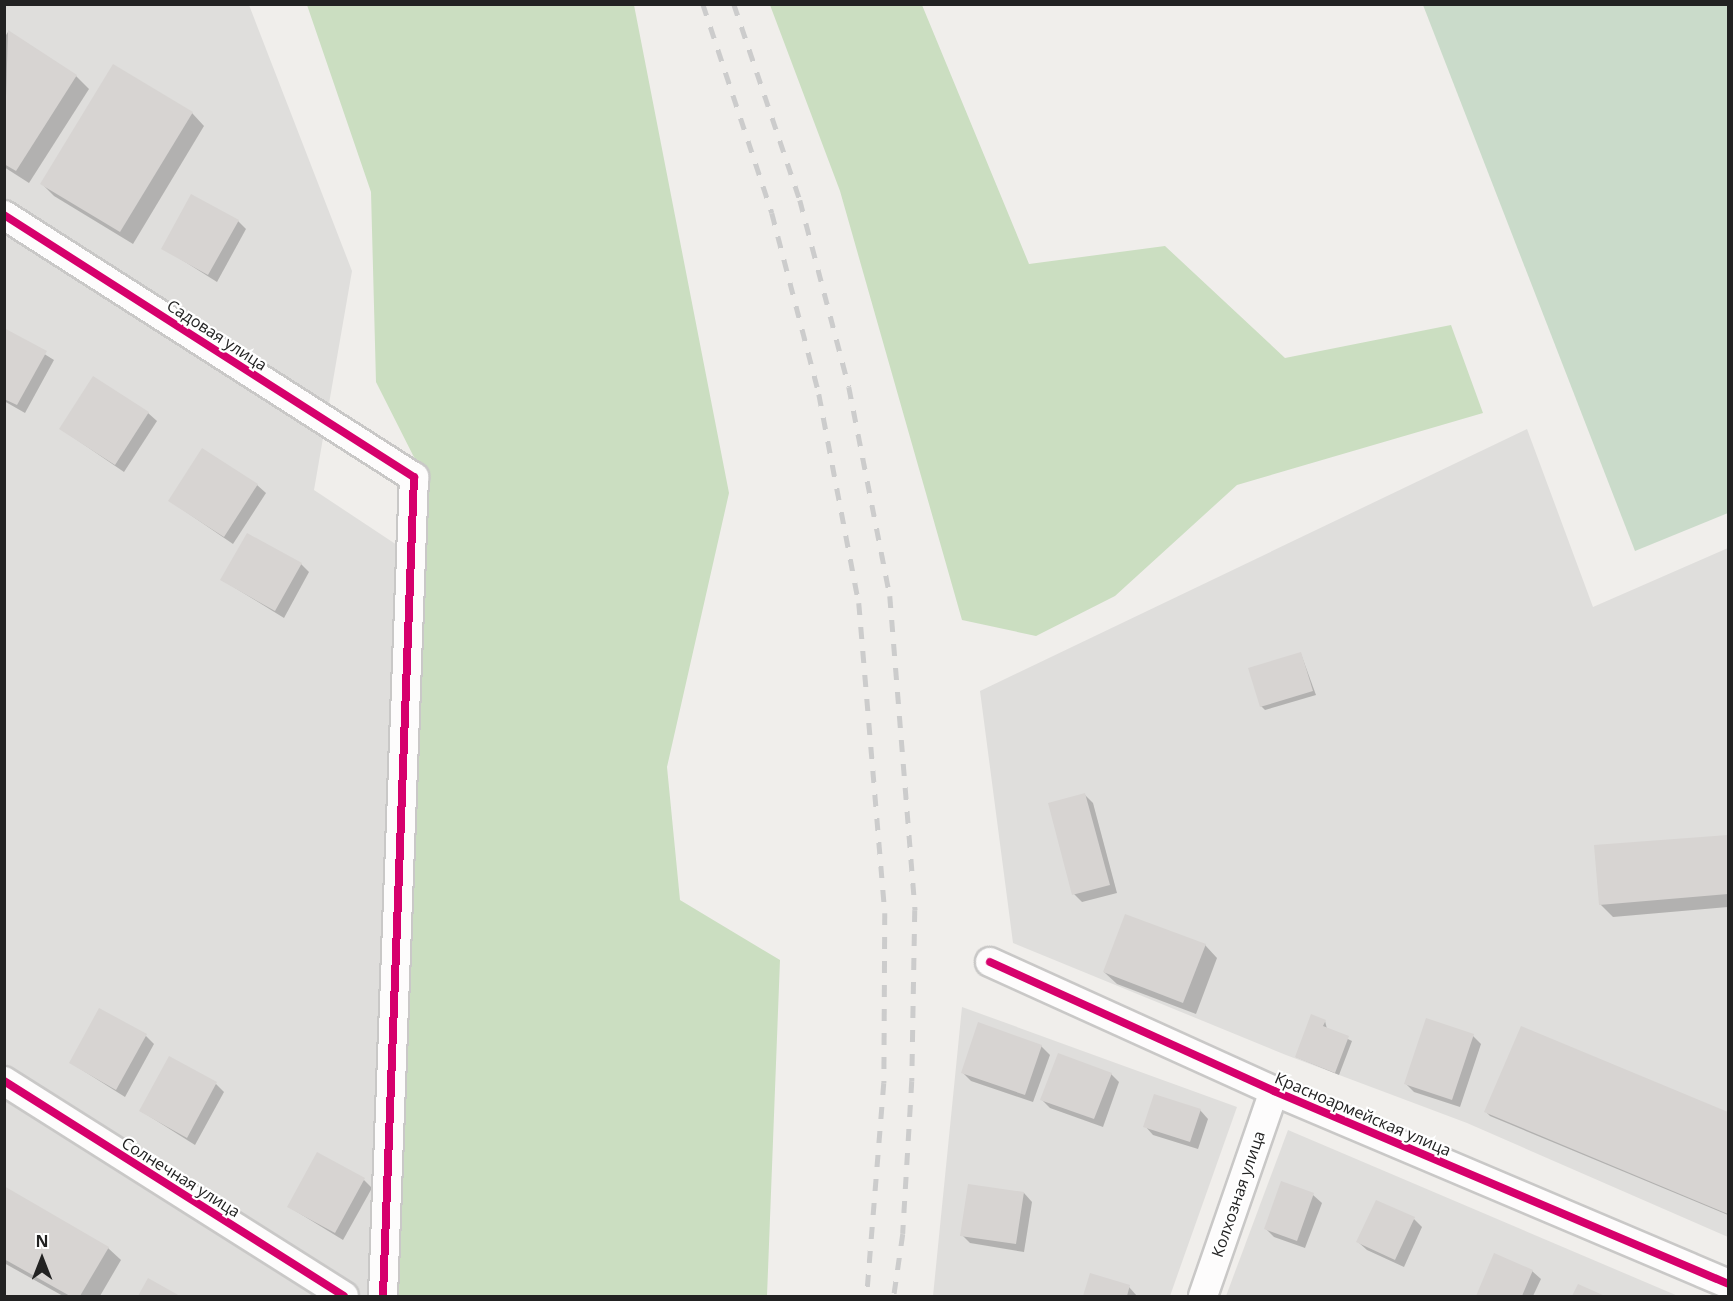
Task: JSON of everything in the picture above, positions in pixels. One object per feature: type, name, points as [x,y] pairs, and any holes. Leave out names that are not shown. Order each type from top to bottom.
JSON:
[{"type":"street","name":"Садовая улица","points":[[4,215],[414,477],[383,1296]]},
{"type":"street","name":"Красноармейская улица","points":[[990,962],[1274,1091],[1728,1284]]},
{"type":"street","name":"Солнечная улица","points":[[4,1081],[344,1296]]},
{"type":"street","name":"Колхозная улица","points":[[1203,1296],[1274,1091]]},
{"type":"shaded area","points":[[5,5],[249,5],[352,271],[314,490],[397,545],[373,1296],[5,1296]]},
{"type":"shaded area","points":[[1527,429],[1593,607],[1728,548],[1728,1237],[1467,1123],[1286,1055],[1013,943],[980,691]]},
{"type":"shaded area","points":[[962,1007],[1237,1107],[1170,1296],[933,1296]]},
{"type":"shaded area","points":[[1288,1130],[1678,1296],[1226,1296]]},
{"type":"green space","points":[[307,5],[634,5],[729,493],[667,767],[680,900],[780,960],[767,1296],[397,1296],[426,481],[376,382],[371,192]]},
{"type":"green space","points":[[770,5],[922,5],[1029,264],[1165,246],[1285,358],[1451,325],[1483,413],[1237,485],[1115,596],[1036,636],[962,620],[840,191]]},
{"type":"green space","points":[[1423,5],[1728,5],[1728,513],[1635,551]]},
{"type":"building","points":[[8,30],[77,75],[16,171],[4,164]]},
{"type":"building","points":[[113,64],[193,112],[120,232],[40,184]]},
{"type":"building","points":[[191,194],[239,220],[208,275],[161,249]]},
{"type":"building","points":[[4,328],[47,351],[17,405],[4,399]]},
{"type":"building","points":[[93,376],[149,412],[115,465],[59,429]]},
{"type":"building","points":[[202,448],[258,484],[224,537],[168,501]]},
{"type":"building","points":[[247,533],[302,563],[275,611],[220,580]]},
{"type":"building","points":[[1301,652],[1313,691],[1260,707],[1248,668]]},
{"type":"building","points":[[1085,793],[1110,885],[1072,895],[1048,803]]},
{"type":"building","points":[[1728,835],[1728,894],[1599,905],[1594,845]]},
{"type":"building","points":[[1125,914],[1206,944],[1183,1003],[1103,972]]},
{"type":"building","points":[[99,1008],[147,1034],[116,1090],[69,1063]]},
{"type":"building","points":[[1311,1014],[1326,1020],[1323,1026],[1349,1036],[1335,1073],[1295,1057]]},
{"type":"building","points":[[1426,1018],[1474,1034],[1452,1100],[1404,1084]]},
{"type":"building","points":[[978,1022],[1042,1045],[1025,1095],[961,1073]]},
{"type":"building","points":[[1521,1026],[1728,1112],[1728,1214],[1484,1112]]},
{"type":"building","points":[[1058,1053],[1112,1073],[1094,1119],[1040,1100]]},
{"type":"building","points":[[169,1056],[217,1082],[187,1138],[139,1111]]},
{"type":"building","points":[[1154,1094],[1201,1109],[1190,1142],[1143,1127]]},
{"type":"building","points":[[317,1152],[365,1178],[335,1233],[287,1207]]},
{"type":"building","points":[[1281,1181],[1314,1193],[1297,1241],[1264,1229]]},
{"type":"building","points":[[968,1184],[1024,1192],[1016,1244],[960,1236]]},
{"type":"building","points":[[4,1186],[109,1247],[80,1296],[70,1296],[4,1259]]},
{"type":"building","points":[[1376,1200],[1415,1217],[1395,1260],[1356,1242]]},
{"type":"building","points":[[1494,1253],[1533,1270],[1522,1296],[1476,1296]]},
{"type":"building","points":[[1090,1273],[1130,1285],[1127,1296],[1083,1296]]},
{"type":"building","points":[[148,1278],[180,1296],[138,1296]]},
{"type":"building","points":[[1578,1284],[1605,1296],[1572,1296]]},
{"type":"railway","points":[[703,4],[772,213],[819,394],[859,603],[885,913],[884,1083],[867,1296]]},
{"type":"railway","points":[[734,4],[800,200],[849,387],[890,596],[915,910],[912,1081],[903,1234],[894,1296]]},
{"type":"cycle path","points":[[4,215],[414,477],[383,1296]]},
{"type":"cycle path","points":[[990,962],[1274,1091],[1728,1284]]},
{"type":"cycle path","points":[[4,1081],[344,1296]]}]
